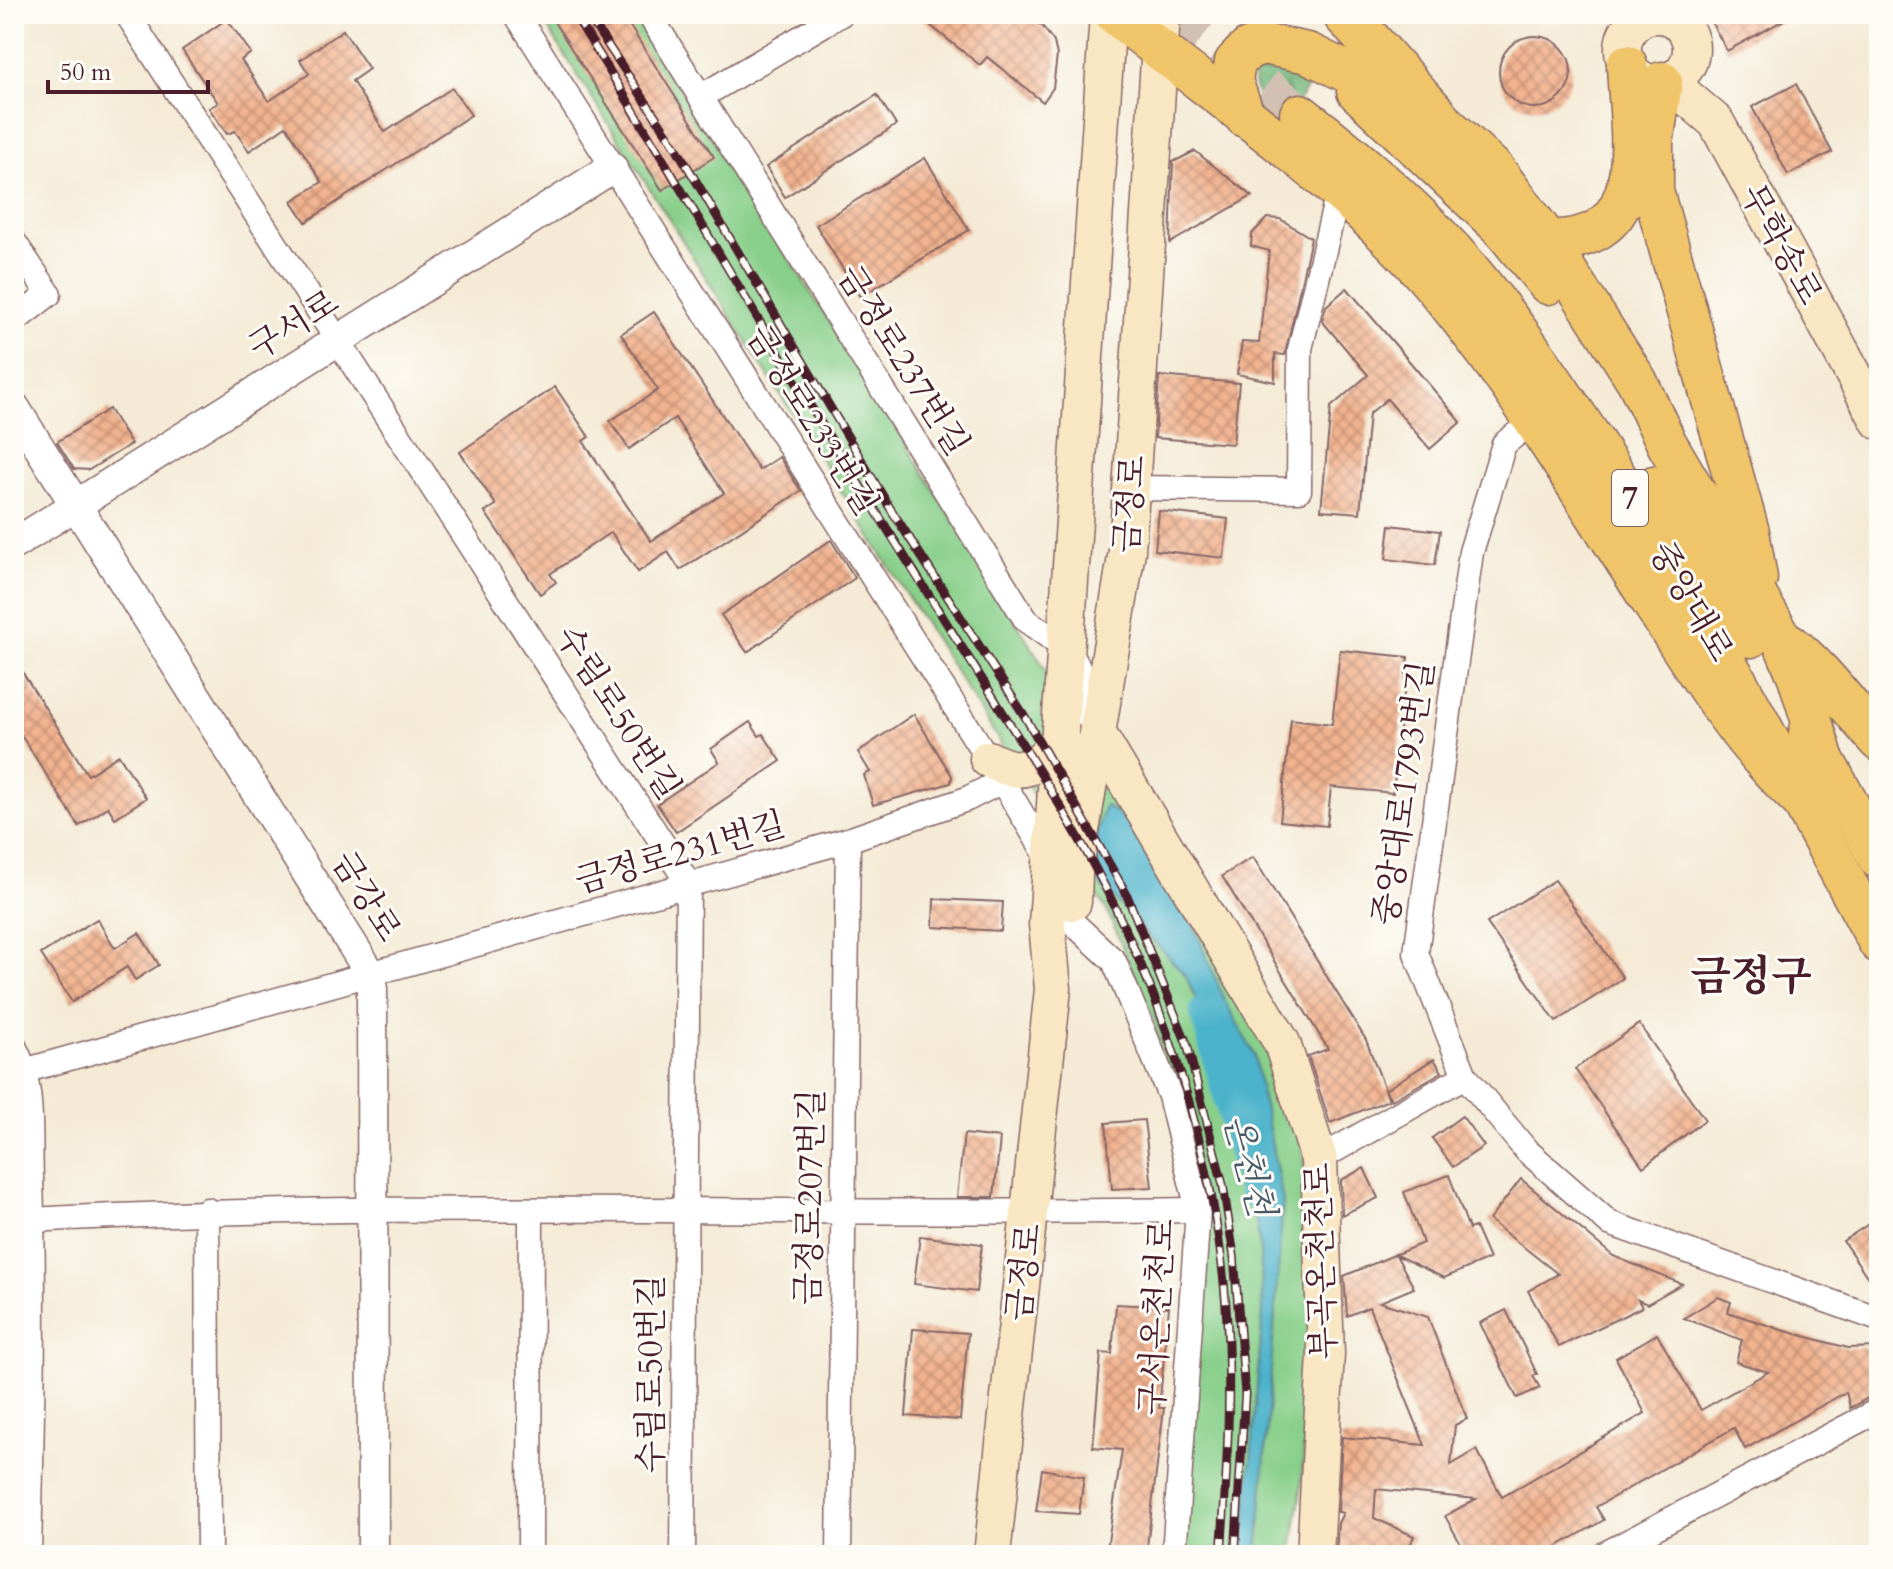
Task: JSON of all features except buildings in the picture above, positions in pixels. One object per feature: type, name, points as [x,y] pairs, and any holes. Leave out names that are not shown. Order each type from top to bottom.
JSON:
[{"type":"highway","points":[[1345,14],[1435,115]]},
{"type":"main road","name":"금정로","points":[[992,1555],[1053,989],[1072,922],[1060,858],[1061,739],[1108,14]]},
{"type":"main road","points":[[1115,14],[1161,33],[1245,117],[1338,193],[1428,280],[1533,421],[1761,763],[1798,797]]},
{"type":"main road","points":[[1259,14],[1373,104],[1501,227],[1564,304],[1630,402],[1667,444]]},
{"type":"main road","points":[[1658,16],[1626,37],[1624,53],[1662,71]]},
{"type":"main road","name":"무학송로","points":[[1658,16],[1689,35],[1662,71],[1716,122],[1879,421]]},
{"type":"main road","name":"금정로","points":[[1053,989],[1047,924],[1060,858],[1097,740],[1127,551],[1161,33]]},
{"type":"main road","points":[[1245,117],[1232,75],[1235,62],[1255,46],[1272,44],[1308,53],[1435,115],[1495,170],[1546,240],[1637,381],[1667,444],[1781,637],[1798,677],[1822,754]]},
{"type":"main road","points":[[1546,240],[1593,235],[1612,220],[1623,202],[1662,71]]},
{"type":"main road","points":[[1662,71],[1653,144],[1653,191],[1749,532],[1761,602]]},
{"type":"main road","name":"중앙대로","points":[[1879,859],[1868,810],[1822,754],[1747,630],[1577,369],[1482,249],[1369,138],[1308,105],[1355,157],[1468,268],[1559,390],[1654,535],[1758,717],[1798,797],[1879,943]]},
{"type":"main road","points":[[1781,637],[1819,667],[1844,704],[1879,741]]},
{"type":"main road","points":[[995,770],[1029,769],[1061,739]]},
{"type":"main road","name":"부곡온천천로","points":[[1097,740],[1282,1043],[1319,1159],[1326,1354],[1315,1555]]},
{"type":"street","name":"수림로50번길","points":[[127,14],[340,339],[688,883],[683,1555]]},
{"type":"street","name":"금정로233번길","points":[[516,14],[995,770],[1060,858]]},
{"type":"street","name":"금정로237번길","points":[[649,14],[1026,620],[1066,650],[1083,677],[1082,710],[1097,740]]},
{"type":"street","points":[[702,96],[841,14]]},
{"type":"street","name":"구서로","points":[[14,544],[612,168]]},
{"type":"street","points":[[1131,488],[1299,490],[1300,349],[1338,193]]},
{"type":"street","points":[[14,242],[49,294],[14,321]]},
{"type":"street","name":"금강로","points":[[14,407],[372,976],[373,1555]]},
{"type":"street","name":"중앙대로1793번길","points":[[1533,421],[1504,444],[1471,552],[1416,953],[1465,1076],[1526,1150],[1609,1223],[1879,1319]]},
{"type":"street","name":"금정로231번길","points":[[27,1070],[372,976],[688,883],[848,840],[967,799],[995,770]]},
{"type":"street","points":[[1823,842],[1868,810]]},
{"type":"street","name":"금정로207번길","points":[[839,1555],[848,840]]},
{"type":"street","name":"구서온천천로","points":[[1072,922],[1114,961],[1153,1047],[1170,1096],[1198,1210],[1174,1555]]},
{"type":"street","points":[[14,1046],[27,1070],[32,1220],[24,1363],[29,1555]]},
{"type":"street","points":[[1319,1159],[1465,1076]]},
{"type":"street","points":[[32,1220],[207,1210],[1029,1213],[1198,1210]]},
{"type":"street","points":[[207,1210],[209,1555]]},
{"type":"street","points":[[530,1555],[531,1211]]},
{"type":"street","points":[[1603,1555],[1879,1410]]},
{"type":"green space","points":[[539,14],[632,14],[854,360],[1175,879],[1277,1056],[1302,1134],[1313,1298],[1301,1492],[1291,1555],[1182,1555],[1195,1172],[1152,1015],[1107,911]]},
{"type":"green space","points":[[1260,63],[1273,63],[1316,81],[1305,90],[1288,121],[1257,94],[1252,76]]},
{"type":"water","name":"온천천","points":[[1105,805],[1135,827],[1187,910],[1225,1001],[1254,1054],[1283,1201],[1258,1555],[1243,1555],[1263,1312],[1260,1248],[1238,1098],[1186,976],[1086,869]]},
{"type":"waterway","name":"온천천","points":[[1209,1012],[1258,1192]]},
{"type":"tunnel","points":[[1170,14],[1300,114]]},
{"type":"railway","points":[[574,14],[815,413],[1055,798],[1099,876],[1135,950],[1155,999],[1188,1099],[1202,1151],[1221,1254],[1228,1337],[1229,1399],[1221,1555]]},
{"type":"railway","points":[[587,14],[674,144],[890,508],[1024,715],[1126,893],[1187,1044],[1223,1185],[1234,1256],[1245,1394],[1235,1555]]},
{"type":"district","name":"금정구","points":[[1751,975]]}]
